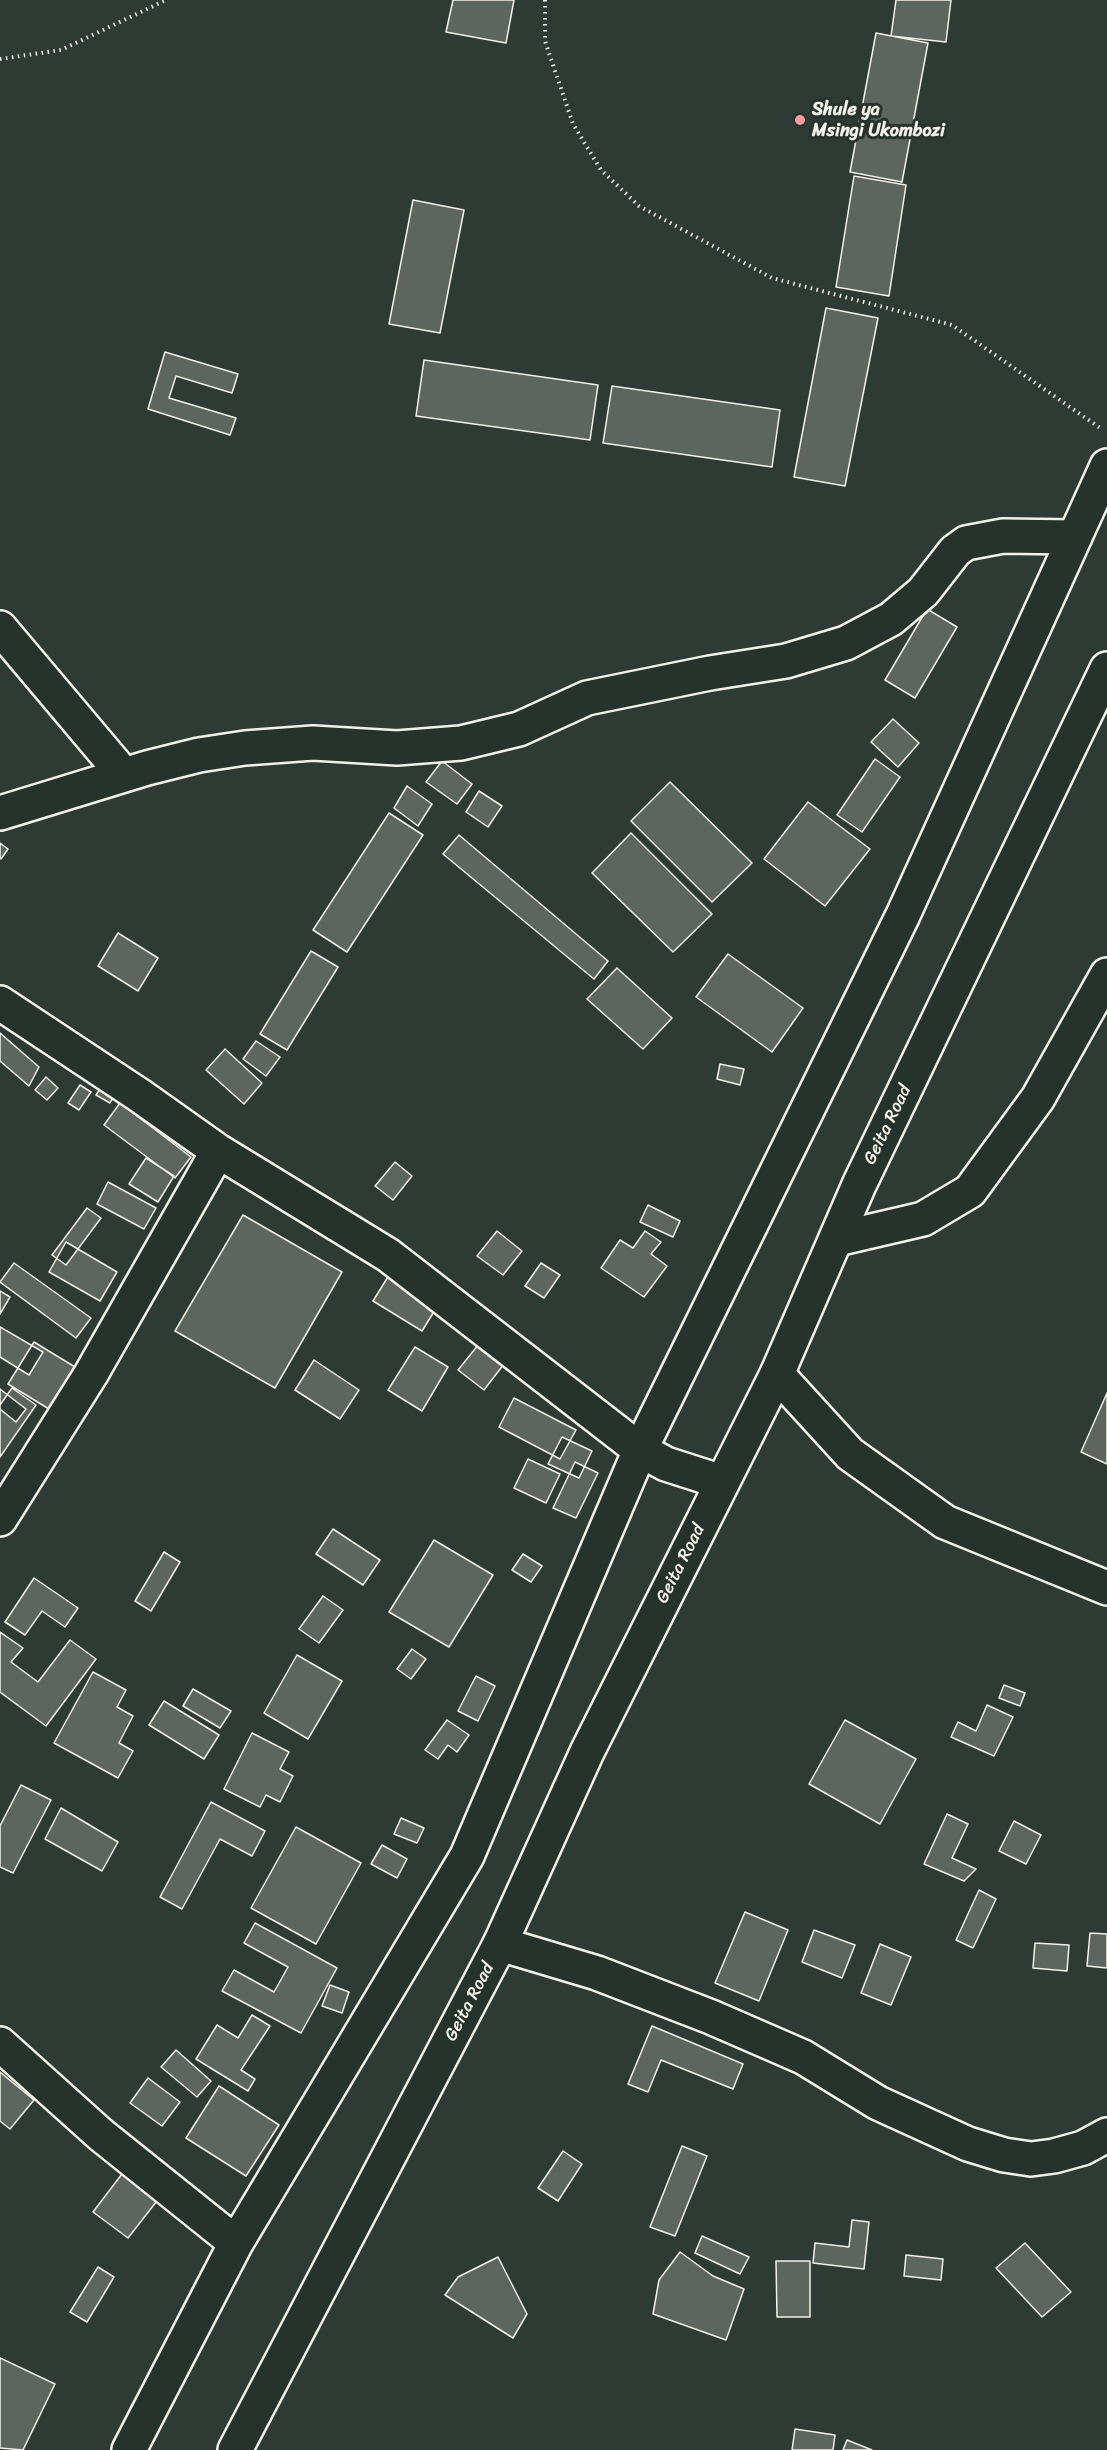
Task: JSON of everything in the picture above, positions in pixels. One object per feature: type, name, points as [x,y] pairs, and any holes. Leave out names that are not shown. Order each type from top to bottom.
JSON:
[{"type":"main road","points":[[129,2450],[236,2243],[467,1856],[640,1450],[903,915],[1107,466]]},
{"type":"main road","points":[[0,813],[199,755],[245,748],[313,743],[397,748],[461,742],[519,729],[587,698],[710,673],[786,661],[846,643],[891,619],[923,592],[955,551],[966,543],[1004,536],[1075,537]]},
{"type":"main road","points":[[0,628],[124,775]]},
{"type":"main road","name":"Geita Road","points":[[235,2450],[500,1944],[587,1752],[777,1374],[859,1185],[1107,669]]},
{"type":"main road","points":[[837,1239],[923,1219],[970,1191],[1038,1098],[1107,975]]},
{"type":"main road","points":[[0,1003],[139,1095],[218,1151],[388,1255],[640,1450],[666,1464],[722,1482]]},
{"type":"main road","points":[[0,1519],[91,1374],[218,1151]]},
{"type":"main road","points":[[777,1374],[850,1454],[945,1522],[1107,1588]]},
{"type":"main road","points":[[500,1944],[597,1973],[711,2018],[803,2057],[878,2103],[968,2144],[1004,2156],[1031,2159],[1054,2156],[1083,2148],[1107,2135]]},
{"type":"main road","points":[[0,2044],[100,2134],[236,2243]]},
{"type":"path","points":[[0,59],[61,50],[166,0]]},
{"type":"path","points":[[545,0],[545,41],[573,124],[601,170],[639,206],[772,278],[951,326],[1107,433]]},
{"type":"building","points":[[453,0],[514,0],[506,43],[446,32]]},
{"type":"building","points":[[896,0],[951,0],[946,42],[891,36]]},
{"type":"building","points":[[876,33],[928,43],[902,182],[850,172]]},
{"type":"building","points":[[854,176],[906,185],[889,296],[836,287]]},
{"type":"building","points":[[413,200],[464,210],[440,333],[389,324]]},
{"type":"building","points":[[826,308],[878,318],[845,486],[794,477]]},
{"type":"building","points":[[165,352],[238,374],[232,393],[176,376],[169,398],[236,418],[230,435],[148,409]]},
{"type":"building","points":[[424,360],[598,385],[590,440],[416,416]]},
{"type":"building","points":[[612,386],[780,410],[772,467],[603,443]]},
{"type":"building","points":[[927,609],[957,627],[915,698],[885,680]]},
{"type":"building","points":[[893,719],[919,743],[898,767],[871,742]]},
{"type":"building","points":[[875,759],[900,777],[862,832],[837,815]]},
{"type":"building","points":[[442,761],[472,784],[457,804],[426,782]]},
{"type":"building","points":[[670,782],[752,863],[712,902],[631,821]]},
{"type":"building","points":[[407,786],[432,804],[418,826],[394,808]]},
{"type":"building","points":[[479,791],[502,806],[488,827],[466,812]]},
{"type":"building","points":[[808,802],[870,849],[825,906],[764,859]]},
{"type":"building","points":[[389,813],[423,835],[347,952],[313,930]]},
{"type":"building","points":[[631,833],[712,914],[673,952],[592,873]]},
{"type":"building","points":[[459,835],[608,961],[594,979],[443,854]]},
{"type":"building","points":[[0,843],[8,849],[1,859],[0,858]]},
{"type":"building","points":[[118,933],[158,958],[138,991],[98,966]]},
{"type":"building","points":[[311,951],[338,967],[287,1050],[260,1034]]},
{"type":"building","points":[[728,954],[803,1008],[772,1052],[696,997]]},
{"type":"building","points":[[617,968],[672,1018],[643,1049],[587,999]]},
{"type":"building","points":[[0,1033],[39,1067],[29,1086],[0,1061]]},
{"type":"building","points":[[256,1041],[280,1057],[266,1076],[243,1059]]},
{"type":"building","points":[[225,1049],[262,1083],[244,1104],[206,1070]]},
{"type":"building","points":[[720,1064],[744,1069],[740,1085],[717,1079]]},
{"type":"building","points":[[46,1077],[58,1088],[47,1100],[35,1090]]},
{"type":"building","points":[[105,1081],[118,1088],[110,1103],[96,1095]]},
{"type":"building","points":[[80,1085],[91,1092],[79,1110],[68,1103]]},
{"type":"building","points":[[120,1103],[191,1157],[175,1178],[104,1125]]},
{"type":"building","points":[[146,1158],[174,1176],[158,1202],[129,1184]]},
{"type":"building","points":[[395,1162],[412,1176],[393,1200],[375,1186]]},
{"type":"building","points":[[108,1182],[156,1208],[144,1229],[97,1204]]},
{"type":"building","points":[[648,1205],[680,1221],[673,1237],[640,1222]]},
{"type":"building","points":[[87,1208],[101,1218],[66,1265],[52,1255]]},
{"type":"building","points":[[243,1215],[342,1272],[275,1388],[175,1331]]},
{"type":"building","points":[[497,1231],[522,1251],[503,1275],[477,1256]]},
{"type":"building","points":[[645,1231],[661,1242],[651,1254],[667,1266],[644,1297],[601,1268],[620,1240],[633,1248]]},
{"type":"building","points":[[66,1242],[117,1272],[100,1301],[49,1272]]},
{"type":"building","points":[[14,1263],[91,1318],[76,1338],[0,1282]]},
{"type":"building","points":[[541,1263],[560,1275],[544,1298],[525,1286]]},
{"type":"building","points":[[391,1272],[440,1302],[422,1331],[373,1301]]},
{"type":"building","points":[[0,1291],[10,1297],[0,1314]]},
{"type":"building","points":[[0,1327],[43,1352],[29,1375],[0,1357]]},
{"type":"building","points":[[34,1342],[75,1367],[49,1409],[8,1384]]},
{"type":"building","points":[[479,1344],[504,1364],[484,1390],[458,1370]]},
{"type":"building","points":[[415,1347],[448,1367],[422,1411],[388,1390]]},
{"type":"building","points":[[314,1360],[359,1390],[340,1419],[295,1390]]},
{"type":"building","points":[[12,1388],[36,1405],[0,1457],[0,1405]]},
{"type":"building","points":[[0,1389],[26,1409],[16,1422],[0,1409]]},
{"type":"building","points":[[1107,1393],[1107,1464],[1081,1452]]},
{"type":"building","points":[[514,1398],[576,1430],[560,1459],[499,1427]]},
{"type":"building","points":[[562,1437],[592,1451],[579,1478],[548,1464]]},
{"type":"building","points":[[528,1459],[560,1474],[546,1503],[514,1488]]},
{"type":"building","points":[[575,1462],[598,1473],[576,1518],[553,1508]]},
{"type":"building","points":[[333,1529],[380,1560],[363,1585],[316,1554]]},
{"type":"building","points":[[434,1540],[493,1575],[449,1647],[389,1612]]},
{"type":"building","points":[[164,1552],[180,1562],[151,1611],[135,1601]]},
{"type":"building","points":[[523,1554],[542,1566],[531,1582],[512,1570]]},
{"type":"building","points":[[34,1578],[78,1608],[65,1627],[42,1611],[25,1635],[5,1622]]},
{"type":"building","points":[[323,1596],[343,1610],[319,1643],[299,1629]]},
{"type":"building","points":[[0,1632],[23,1648],[11,1662],[38,1682],[70,1640],[96,1659],[46,1726],[0,1692]]},
{"type":"building","points":[[412,1649],[426,1659],[411,1679],[397,1669]]},
{"type":"building","points":[[297,1655],[342,1681],[308,1739],[264,1713]]},
{"type":"building","points":[[93,1672],[126,1690],[117,1707],[133,1716],[119,1743],[133,1751],[118,1778],[54,1743]]},
{"type":"building","points":[[476,1676],[495,1686],[478,1721],[458,1711]]},
{"type":"building","points":[[1004,1685],[1025,1693],[1020,1706],[999,1698]]},
{"type":"building","points":[[193,1689],[231,1711],[220,1728],[183,1706]]},
{"type":"building","points":[[164,1701],[219,1735],[204,1759],[149,1725]]},
{"type":"building","points":[[987,1705],[1013,1717],[994,1756],[951,1737],[958,1722],[976,1731]]},
{"type":"building","points":[[447,1720],[469,1735],[457,1752],[448,1745],[438,1759],[425,1750]]},
{"type":"building","points":[[845,1720],[916,1759],[880,1824],[809,1784]]},
{"type":"building","points":[[252,1733],[289,1752],[280,1769],[293,1776],[280,1802],[266,1795],[260,1807],[224,1789]]},
{"type":"building","points":[[21,1785],[51,1800],[13,1873],[0,1867],[0,1826]]},
{"type":"building","points":[[211,1802],[265,1831],[252,1856],[220,1839],[182,1909],[160,1897]]},
{"type":"building","points":[[61,1808],[118,1842],[102,1871],[45,1839]]},
{"type":"building","points":[[947,1814],[968,1824],[952,1858],[976,1869],[964,1881],[924,1864]]},
{"type":"building","points":[[401,1818],[424,1828],[417,1843],[394,1834]]},
{"type":"building","points":[[1014,1821],[1041,1835],[1026,1864],[999,1851]]},
{"type":"building","points":[[296,1827],[361,1863],[316,1944],[251,1908]]},
{"type":"building","points":[[382,1845],[407,1859],[397,1878],[371,1864]]},
{"type":"building","points":[[979,1890],[996,1899],[973,1948],[956,1940]]},
{"type":"building","points":[[745,1912],[788,1930],[759,2001],[715,1983]]},
{"type":"building","points":[[255,1923],[337,1968],[301,2033],[222,1991],[234,1970],[274,1992],[288,1967],[244,1943]]},
{"type":"building","points":[[814,1930],[855,1945],[842,1978],[802,1962]]},
{"type":"building","points":[[1090,1933],[1107,1934],[1107,1968],[1087,1966]]},
{"type":"building","points":[[1035,1943],[1069,1945],[1067,1971],[1033,1968]]},
{"type":"building","points":[[880,1944],[911,1957],[891,2005],[861,1993]]},
{"type":"building","points":[[330,1985],[349,1992],[342,2013],[322,2006]]},
{"type":"building","points":[[252,2015],[270,2026],[241,2070],[255,2079],[248,2091],[196,2059],[217,2025],[238,2038]]},
{"type":"building","points":[[652,2026],[743,2064],[733,2089],[661,2060],[648,2092],[628,2084]]},
{"type":"building","points":[[176,2050],[211,2081],[197,2097],[161,2067]]},
{"type":"building","points":[[0,2072],[34,2100],[10,2129],[0,2121]]},
{"type":"building","points":[[148,2078],[180,2102],[162,2126],[130,2103]]},
{"type":"building","points":[[219,2086],[279,2125],[246,2176],[186,2138]]},
{"type":"building","points":[[682,2146],[707,2156],[675,2236],[650,2227]]},
{"type":"building","points":[[563,2151],[582,2164],[558,2201],[538,2188]]},
{"type":"building","points":[[125,2170],[160,2197],[128,2238],[93,2212]]},
{"type":"building","points":[[852,2220],[869,2222],[864,2269],[813,2263],[815,2243],[849,2247]]},
{"type":"building","points":[[702,2236],[749,2257],[740,2274],[695,2253]]},
{"type":"building","points":[[1025,2243],[1071,2292],[1042,2317],[996,2268]]},
{"type":"building","points":[[680,2252],[713,2276],[744,2289],[726,2340],[653,2314],[659,2280]]},
{"type":"building","points":[[906,2255],[943,2259],[941,2280],[904,2276]]},
{"type":"building","points":[[498,2257],[527,2314],[513,2338],[445,2295],[458,2277]]},
{"type":"building","points":[[776,2261],[810,2261],[810,2317],[777,2317]]},
{"type":"building","points":[[98,2267],[114,2277],[87,2322],[70,2312]]},
{"type":"building","points":[[0,2358],[55,2384],[23,2450],[0,2448]]},
{"type":"building","points":[[795,2429],[835,2435],[833,2450],[792,2450]]},
{"type":"building","points":[[847,2440],[872,2450],[843,2450]]},
{"type":"place","name":"Shule ya Msingi Ukombozi","points":[[800,120]]}]
